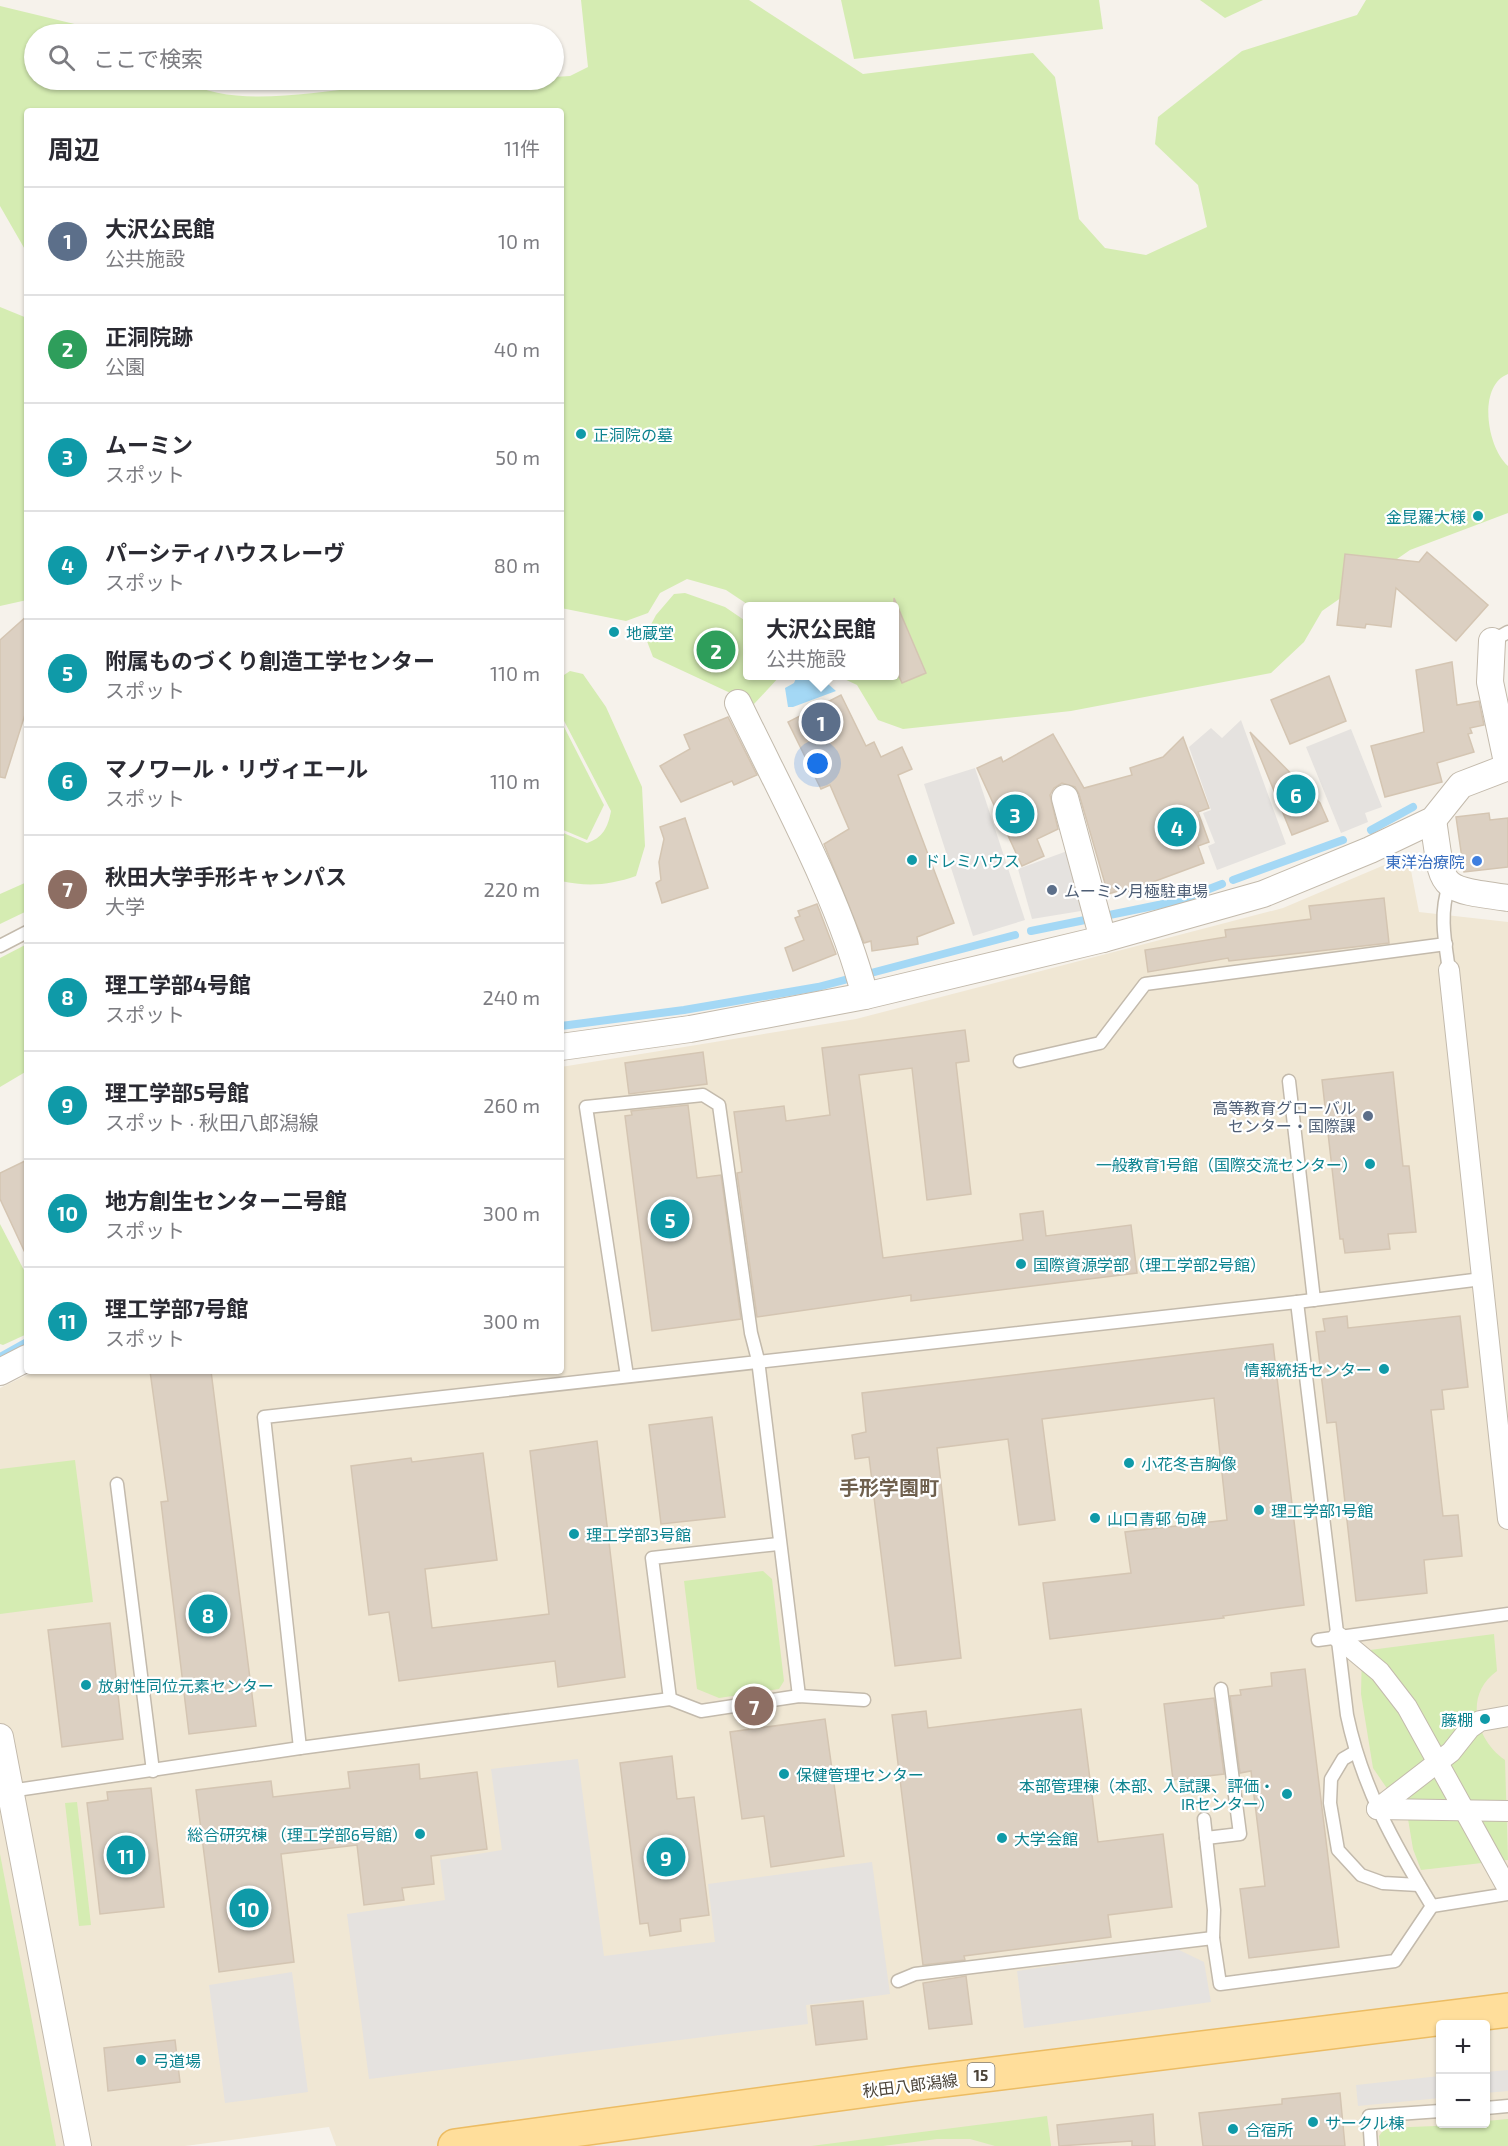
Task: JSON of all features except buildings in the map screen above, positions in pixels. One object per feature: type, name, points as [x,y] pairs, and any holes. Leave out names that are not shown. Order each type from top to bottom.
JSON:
[{"type":"main road","name":"秋田八郎潟線","points":[[455,2146],[900,2086],[1508,2010]]},
{"type":"street","points":[[564,1047],[690,1029],[861,980],[1100,925],[1263,894],[1433,820],[1461,785],[1508,767],[1490,682],[1500,636]]},
{"type":"street","points":[[738,703],[809,850],[861,980]]},
{"type":"street","points":[[1065,798],[1100,925]]},
{"type":"street","points":[[1433,820],[1443,880],[1449,886],[1470,893],[1508,898]]},
{"type":"street","points":[[1449,970],[1508,1519]]},
{"type":"street","points":[[0,1372],[24,1360]]},
{"type":"street","points":[[1328,1638],[1380,1672],[1407,1707],[1508,1889]]},
{"type":"street","points":[[1377,1809],[1439,1761],[1480,1721],[1508,1716]]},
{"type":"street","points":[[0,1737],[78,2146]]},
{"type":"street","points":[[1377,1809],[1508,1811]]},
{"type":"lane","points":[[1449,886],[1444,900],[1449,970]]},
{"type":"lane","points":[[0,946],[24,934]]},
{"type":"lane","points":[[1020,1061],[1100,1042],[1145,984],[1446,944]]},
{"type":"lane","points":[[1289,1082],[1314,1300]]},
{"type":"lane","points":[[627,1376],[586,1107],[703,1095],[719,1105],[751,1333],[758,1360],[778,1544],[799,1696]]},
{"type":"lane","points":[[300,1748],[264,1417],[758,1360],[1297,1302],[1482,1279]]},
{"type":"lane","points":[[1297,1302],[1328,1638],[1355,1752],[1377,1809],[1432,1906]]},
{"type":"lane","points":[[117,1484],[153,1771]]},
{"type":"lane","points":[[670,1699],[652,1558],[778,1544]]},
{"type":"lane","points":[[1328,1638],[1508,1614]]},
{"type":"lane","points":[[1206,1838],[1240,1834],[1221,1689]]},
{"type":"lane","points":[[10,1791],[300,1748],[670,1699],[701,1711],[799,1696],[864,1700]]},
{"type":"lane","points":[[1355,1752],[1343,1759],[1331,1779],[1330,1803],[1338,1850],[1361,1875],[1383,1884],[1419,1885]]},
{"type":"lane","points":[[1204,1819],[1220,1984],[1395,1961],[1432,1906],[1508,1894]]},
{"type":"lane","points":[[898,1981],[915,1974],[1214,1938]]},
{"type":"lane","points":[[1490,2108],[1508,2106]]},
{"type":"lane","points":[[1371,2146],[1369,2116],[1436,2111]]},
{"type":"shaded area","points":[[1241,720],[1286,844],[1217,870],[1208,846],[1215,843],[1203,813],[1211,810],[1189,747],[1211,728],[1222,738]]},
{"type":"shaded area","points":[[1351,729],[1382,807],[1365,813],[1368,822],[1341,833],[1306,747]]},
{"type":"shaded area","points":[[975,768],[1025,920],[973,936],[924,784]]},
{"type":"shaded area","name":"ムーミン月極駐車場","points":[[1070,850],[1087,910],[1032,919],[1018,869]]},
{"type":"shaded area","points":[[1408,855],[1419,912],[1508,922],[1508,2146],[336,2146],[329,2127],[185,2146],[0,2146],[0,1388],[29,1374],[564,1374],[564,1067],[856,1019],[1283,908]]},
{"type":"shaded area","points":[[578,1759],[604,1956],[715,1942],[708,1884],[872,1862],[890,1994],[806,2005],[808,2024],[369,2079],[347,1914],[445,1900],[440,1860],[502,1850],[491,1769]]},
{"type":"shaded area","points":[[1175,1948],[1204,1962],[1211,2002],[1024,2028],[1017,1971]]},
{"type":"shaded area","points":[[292,1972],[308,2092],[225,2103],[209,1985]]},
{"type":"shaded area","points":[[1508,2070],[1508,2091],[1490,2093],[1490,2072]]},
{"type":"shaded area","points":[[1436,2076],[1436,2098],[1358,2106],[1356,2085]]},
{"type":"green space","points":[[581,0],[749,0],[863,74],[1033,53],[1055,77],[1079,219],[1105,248],[1146,255],[1207,227],[1198,185],[1155,144],[1158,117],[1242,51],[1357,15],[1366,0],[1508,0],[1508,374],[1498,381],[1492,391],[1488,418],[1495,446],[1508,466],[1508,513],[1410,550],[1322,611],[1304,642],[1271,673],[1071,711],[903,729],[878,720],[857,685],[846,680],[899,680],[899,602],[744,602],[726,590],[687,579],[660,593],[648,613],[626,621],[564,609],[564,108],[24,108],[24,248],[0,206],[0,6],[74,24],[24,24],[24,90],[206,90],[224,94],[270,96],[343,90],[564,90],[564,76],[570,76],[588,67]]},
{"type":"green space","points":[[841,0],[1099,0],[1103,29],[854,59]]},
{"type":"green space","points":[[1200,0],[1263,0],[1225,18]]},
{"type":"green space","points":[[0,307],[24,317],[24,601],[0,606]]},
{"type":"green space","points":[[685,593],[725,607],[743,619],[743,680],[776,680],[754,704],[653,657],[645,636],[656,615],[674,594]]},
{"type":"green space","points":[[570,671],[583,674],[606,707],[642,787],[645,846],[636,876],[599,884],[564,881],[564,833],[587,843],[593,841],[604,831],[611,811],[564,721],[564,675]]},
{"type":"green space","points":[[564,727],[604,805],[587,840],[564,830]]},
{"type":"green space","points":[[24,883],[24,912],[0,924],[0,894]]},
{"type":"green space","points":[[24,946],[24,1073],[0,1087],[0,958]]},
{"type":"green space","points":[[0,1224],[24,1270],[24,1335],[3,1345],[0,1344]]},
{"type":"green space","points":[[75,1460],[93,1602],[0,1614],[0,1469]]},
{"type":"green space","points":[[763,1571],[772,1579],[784,1681],[779,1689],[719,1698],[697,1689],[684,1581]]},
{"type":"green space","points":[[1494,1634],[1497,1671],[1486,1681],[1480,1692],[1477,1717],[1487,1741],[1505,1760],[1508,1860],[1421,1870],[1413,1849],[1408,1819],[1373,1768],[1361,1694],[1362,1651]]},
{"type":"green space","points":[[77,1802],[91,1925],[79,1926],[65,1803]]},
{"type":"green space","points":[[0,1854],[56,2146],[0,2146]]},
{"type":"green space","points":[[1047,2116],[1051,2146],[995,2146],[970,2139],[937,2139],[883,2146],[811,2146]]},
{"type":"green space","points":[[1508,2119],[1508,2146],[1380,2146],[1379,2136],[1385,2128],[1436,2126],[1436,2128],[1490,2128],[1490,2121]]},
{"type":"water","points":[[795,680],[824,680],[836,691],[788,707],[785,688]]},
{"type":"waterway","points":[[1371,830],[1413,807]]},
{"type":"waterway","points":[[1233,880],[1343,840]]},
{"type":"waterway","points":[[1031,931],[1178,901],[1222,884]]},
{"type":"waterway","points":[[564,1026],[684,1010],[818,987],[1015,935]]},
{"type":"waterway","points":[[2,1356],[24,1344]]},
{"type":"place","name":"正洞院の墓","points":[[581,434]]},
{"type":"place","name":"金昆羅大様","points":[[1478,516]]},
{"type":"place","name":"地蔵堂","points":[[614,632]]},
{"type":"place","name":"正洞院跡","points":[[716,650]]},
{"type":"place","name":"大沢公民館","points":[[821,722]]},
{"type":"place","name":"マノワール・リヴィエール","points":[[1296,794]]},
{"type":"place","name":"ムーミン","points":[[1015,814]]},
{"type":"place","name":"パーシティハウスレーヴ","points":[[1177,827]]},
{"type":"place","name":"ドレミハウス","points":[[912,860]]},
{"type":"place","name":"東洋治療院","points":[[1477,861]]},
{"type":"place","name":"ムーミン月極駐車場","points":[[1052,890]]},
{"type":"place","name":"高等教育グローバル センター・国際課","points":[[1368,1116]]},
{"type":"place","name":"一般教育1号館（国際交流センター）","points":[[1370,1164]]},
{"type":"place","name":"附属ものづくり創造工学センター","points":[[670,1219]]},
{"type":"place","name":"国際資源学部（理工学部2号館）","points":[[1021,1264]]},
{"type":"place","name":"情報統括センター","points":[[1384,1369]]},
{"type":"place","name":"小花冬吉胸像","points":[[1129,1463]]},
{"type":"place","name":"理工学部1号館","points":[[1259,1510]]},
{"type":"place","name":"山口青邨 句碑","points":[[1095,1518]]},
{"type":"place","name":"理工学部3号館","points":[[574,1534]]},
{"type":"place","name":"理工学部4号館","points":[[208,1614]]},
{"type":"place","name":"放射性同位元素センター","points":[[86,1685]]},
{"type":"place","name":"秋田大学手形キャンパス","points":[[754,1706]]},
{"type":"place","name":"藤棚","points":[[1485,1719]]},
{"type":"place","name":"保健管理センター","points":[[784,1774]]},
{"type":"place","name":"本部管理棟（本部、入試課、評価・ IRセンター）","points":[[1287,1794]]},
{"type":"place","name":"総合研究棟 （理工学部6号館）","points":[[420,1834]]},
{"type":"place","name":"大学会館","points":[[1002,1838]]},
{"type":"place","name":"理工学部7号館","points":[[126,1855]]},
{"type":"place","name":"理工学部5号館","points":[[666,1857]]},
{"type":"place","name":"地方創生センター二号館","points":[[249,1908]]},
{"type":"place","name":"弓道場","points":[[141,2060]]},
{"type":"place","name":"サークル棟","points":[[1313,2122]]},
{"type":"place","name":"合宿所","points":[[1233,2129]]},
{"type":"district","name":"手形学園町","points":[[889,1487]]}]
